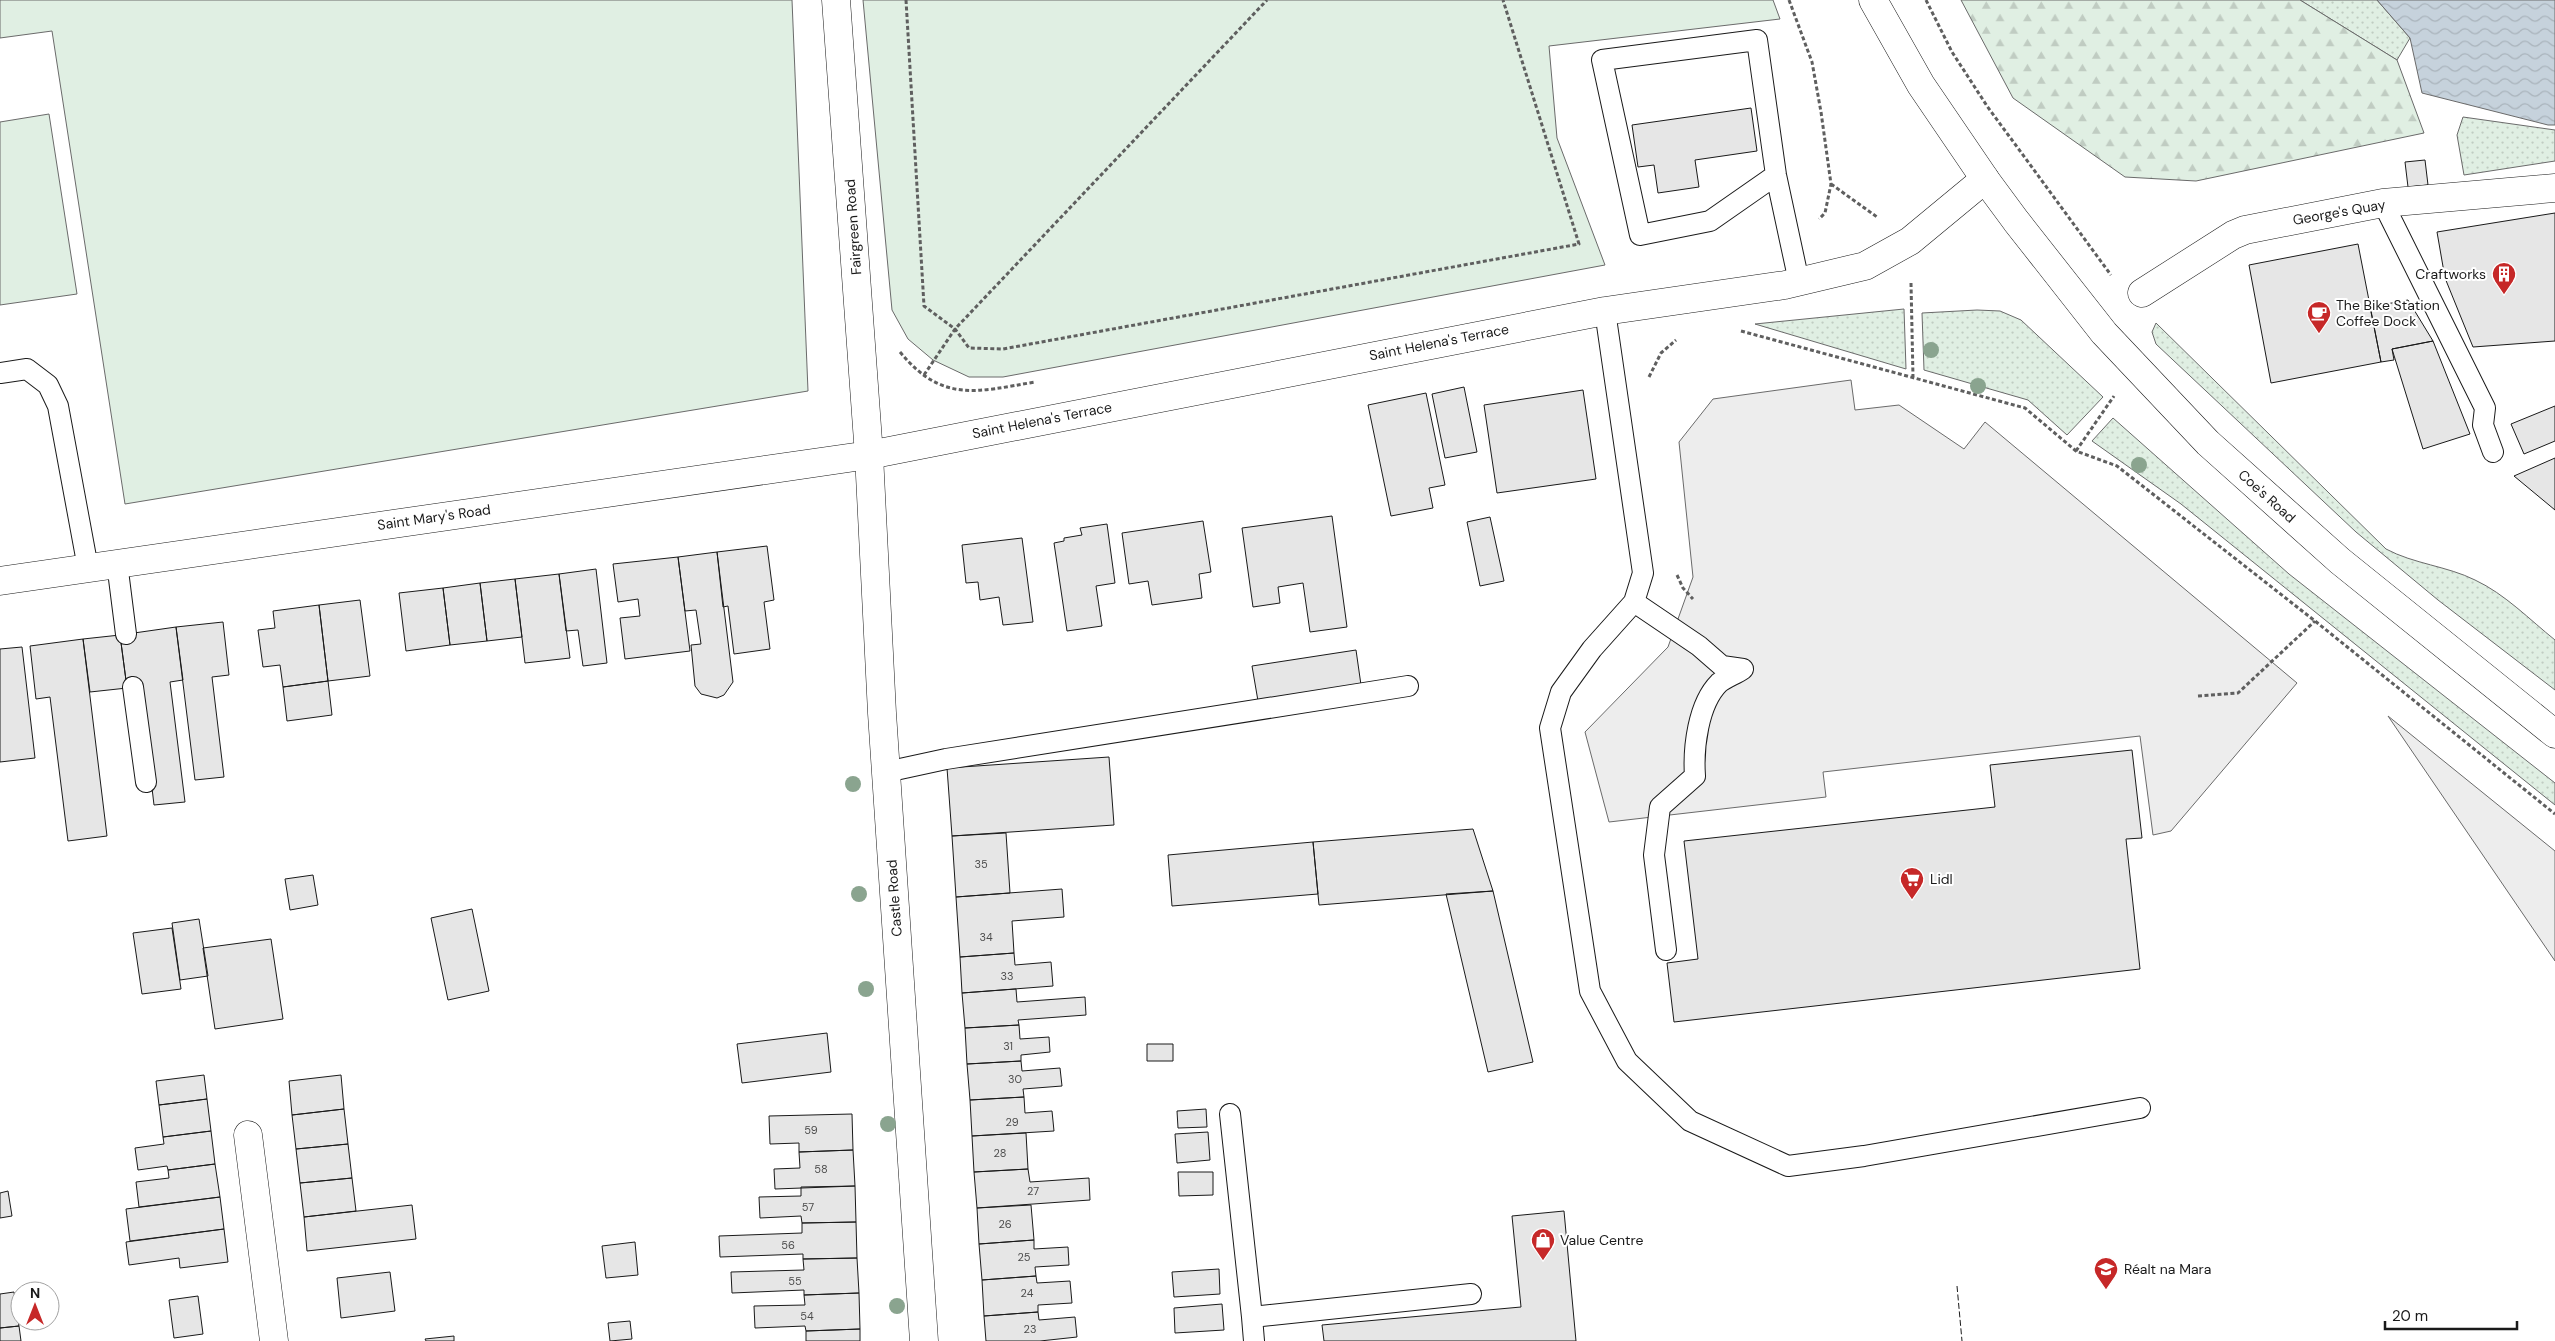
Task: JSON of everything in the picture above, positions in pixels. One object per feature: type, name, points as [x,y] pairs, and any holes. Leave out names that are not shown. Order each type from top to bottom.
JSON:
[{"type":"main road","name":"Fairgreen Road","points":[[836,0],[869,455]]},
{"type":"main road","name":"Coe's Road","points":[[1873,0],[1921,85],[1985,179],[2016,222],[2104,332],[2208,443],[2340,561],[2555,734]]},
{"type":"main road","name":"Saint Helena's Terrace","points":[[869,455],[1604,311],[1799,282],[1865,266],[1910,241],[1985,179]]},
{"type":"main road","name":"George's Quay","points":[[2142,293],[2233,235],[2245,230],[2383,203],[2555,188]]},
{"type":"main road","name":"Saint Mary's Road","points":[[0,581],[869,455]]},
{"type":"main road","name":"Castle Road","points":[[869,455],[886,772],[924,1341]]},
{"type":"main road","points":[[248,1135],[274,1341]]},
{"type":"lane","points":[[1776,175],[1710,221],[1640,235],[1602,60],[1758,40],[1776,175],[1799,282]]},
{"type":"lane","points":[[2383,203],[2485,408],[2483,425],[2493,452]]},
{"type":"lane","points":[[1604,311],[1643,573],[1634,602],[1592,649],[1561,692],[1550,728],[1590,992],[1628,1061],[1690,1121],[1788,1166],[1874,1154],[2140,1108]]},
{"type":"lane","points":[[0,373],[27,369],[48,386],[58,406],[88,568]]},
{"type":"lane","points":[[117,564],[126,634]]},
{"type":"lane","points":[[1634,602],[1698,646],[1722,666],[1743,669],[1719,683],[1708,702],[1696,738],[1695,776],[1660,807],[1654,855],[1666,950]]},
{"type":"lane","points":[[886,772],[946,759],[1408,686]]},
{"type":"lane","points":[[134,687],[146,782]]},
{"type":"lane","points":[[1230,1114],[1254,1341]]},
{"type":"lane","points":[[1252,1317],[1471,1294]]},
{"type":"path","points":[[906,0],[924,306],[955,329],[969,348],[1003,349],[1579,244],[1503,0]]},
{"type":"path","points":[[924,375],[955,329],[1267,0]]},
{"type":"path","points":[[1787,231],[1808,227],[1826,213],[1831,184],[1812,62],[1789,0]]},
{"type":"path","points":[[1926,0],[1952,52],[1988,106],[2114,279]]},
{"type":"path","points":[[1736,329],[2025,408],[2076,451],[2116,466],[2315,621],[2555,814]]},
{"type":"path","points":[[1648,380],[1661,353],[1681,337]]},
{"type":"path","points":[[900,351],[915,369],[952,389],[981,391],[1040,381]]},
{"type":"path","points":[[2076,451],[2135,365]]},
{"type":"path","points":[[1674,568],[1683,588],[1697,602]]},
{"type":"path","points":[[2198,696],[2238,693],[2315,621]]},
{"type":"green space","points":[[0,0],[792,0],[808,391],[125,504],[52,31],[0,38]]},
{"type":"green space","points":[[863,0],[1773,0],[1780,19],[1549,46],[1557,138],[1605,265],[1003,377],[969,377],[933,360],[908,339],[892,310]]},
{"type":"green space","points":[[1961,0],[2300,0],[2397,60],[2424,133],[2196,181],[2125,177],[2013,98]]},
{"type":"green space","points":[[2300,0],[2377,0],[2410,38],[2397,60]]},
{"type":"green space","points":[[49,114],[77,294],[0,305],[0,122]]},
{"type":"green space","points":[[2463,117],[2555,130],[2555,161],[2464,175],[2457,135]]},
{"type":"green space","points":[[1904,309],[1906,369],[1755,324]]},
{"type":"green space","points":[[1977,310],[2000,311],[2021,320],[2103,397],[2067,435],[2028,400],[1924,370],[1922,313]]},
{"type":"green space","points":[[2156,323],[2386,549],[2475,580],[2497,592],[2555,640],[2555,690],[2438,600],[2356,532],[2156,344],[2152,332]]},
{"type":"green space","points":[[2113,418],[2289,574],[2555,783],[2555,805],[2181,504],[2092,441]]},
{"type":"shaded area","points":[[1851,380],[1855,410],[1899,405],[1964,449],[1985,422],[2297,683],[2171,831],[2153,835],[2140,736],[1823,772],[1826,797],[1609,822],[1585,732],[1668,647],[1693,577],[1679,442],[1713,399]]},
{"type":"shaded area","points":[[2388,716],[2555,851],[2555,961]]},
{"type":"water","points":[[2377,0],[2555,0],[2555,125],[2548,125],[2422,93],[2410,38]]},
{"type":"building","points":[[1751,108],[1757,151],[1695,160],[1699,187],[1658,193],[1654,165],[1638,167],[1632,125]]},
{"type":"building","points":[[2425,160],[2428,185],[2408,187],[2405,162]]},
{"type":"building","name":"Craftworks","points":[[2555,213],[2555,341],[2473,347],[2445,278],[2437,232]]},
{"type":"building","name":"The Bike Station Coffee Dock","points":[[2358,244],[2381,362],[2271,383],[2249,265]]},
{"type":"building","points":[[2408,300],[2433,341],[2392,349],[2394,360],[2381,362],[2370,307]]},
{"type":"building","points":[[2433,341],[2470,434],[2423,449],[2392,349]]},
{"type":"building","points":[[1464,387],[1477,452],[1445,458],[1432,394]]},
{"type":"building","points":[[1583,390],[1596,479],[1497,493],[1484,405]]},
{"type":"building","points":[[1426,393],[1445,485],[1429,488],[1433,508],[1391,516],[1368,405]]},
{"type":"building","points":[[2555,406],[2555,441],[2524,454],[2511,424]]},
{"type":"building","points":[[2555,458],[2555,510],[2514,476]]},
{"type":"building","points":[[1332,516],[1347,627],[1310,632],[1303,583],[1278,587],[1280,603],[1253,607],[1242,528]]},
{"type":"building","points":[[1490,517],[1504,581],[1480,586],[1467,522]]},
{"type":"building","points":[[1203,521],[1211,572],[1199,574],[1202,598],[1152,605],[1148,581],[1129,584],[1122,533]]},
{"type":"building","points":[[1107,524],[1115,583],[1096,586],[1102,626],[1067,631],[1054,543],[1064,541],[1064,538],[1082,535],[1080,528]]},
{"type":"building","points":[[1022,538],[1033,622],[1003,625],[999,597],[980,600],[978,582],[966,583],[962,545]]},
{"type":"building","points":[[767,546],[774,600],[764,602],[770,649],[734,654],[728,606],[723,607],[717,552]]},
{"type":"building","points":[[717,552],[733,682],[724,695],[717,698],[701,694],[695,686],[691,645],[701,644],[696,610],[685,611],[678,557]]},
{"type":"building","points":[[678,557],[690,651],[625,659],[620,618],[640,616],[638,599],[618,602],[613,564]]},
{"type":"building","points":[[596,569],[607,663],[583,666],[578,630],[566,631],[559,574]]},
{"type":"building","points":[[559,574],[570,658],[525,663],[515,579]]},
{"type":"building","points":[[515,579],[522,637],[487,641],[480,583]]},
{"type":"building","points":[[480,583],[487,641],[450,645],[443,588]]},
{"type":"building","points":[[443,588],[450,645],[406,651],[399,593]]},
{"type":"building","points":[[360,600],[370,676],[328,681],[319,605]]},
{"type":"building","points":[[319,605],[328,681],[283,687],[280,665],[263,667],[258,630],[275,628],[273,611]]},
{"type":"building","points":[[223,622],[229,675],[212,677],[224,777],[195,780],[176,627]]},
{"type":"building","points":[[176,627],[183,680],[170,682],[185,802],[154,805],[140,686],[127,688],[120,635]]},
{"type":"building","points":[[120,635],[127,688],[90,692],[83,639]]},
{"type":"building","points":[[83,639],[107,836],[68,841],[50,697],[36,699],[30,646]]},
{"type":"building","points":[[22,647],[35,758],[0,762],[0,649]]},
{"type":"building","points":[[1356,650],[1361,685],[1258,701],[1252,666]]},
{"type":"building","points":[[328,681],[332,715],[287,721],[283,687]]},
{"type":"building","name":"Lidl","points":[[2132,750],[2142,838],[2126,839],[2140,969],[1674,1022],[1667,963],[1698,959],[1684,841],[1995,807],[1990,765]]},
{"type":"building","points":[[1109,757],[1114,825],[952,836],[947,768]]},
{"type":"building","points":[[1473,829],[1493,891],[1319,905],[1313,842]]},
{"type":"building","points":[[1006,833],[1010,893],[956,897],[952,836]]},
{"type":"building","points":[[1313,842],[1318,894],[1172,906],[1168,855]]},
{"type":"building","points":[[313,875],[318,905],[290,910],[285,879]]},
{"type":"building","points":[[1062,889],[1064,917],[1012,921],[1014,953],[960,957],[956,897]]},
{"type":"building","points":[[1493,891],[1533,1062],[1488,1072],[1446,894]]},
{"type":"building","points":[[472,909],[489,991],[448,1000],[431,918]]},
{"type":"building","points":[[199,919],[208,976],[180,980],[172,923]]},
{"type":"building","points":[[172,928],[181,989],[142,994],[133,933]]},
{"type":"building","points":[[271,939],[283,1019],[215,1029],[203,948]]},
{"type":"building","points":[[1014,953],[1015,965],[1051,962],[1053,986],[962,993],[960,957]]},
{"type":"building","points":[[1016,989],[1017,1002],[1085,997],[1086,1015],[1018,1020],[1019,1025],[965,1028],[962,993]]},
{"type":"building","points":[[1019,1025],[1020,1039],[1049,1037],[1050,1052],[1021,1055],[1021,1061],[967,1064],[965,1028]]},
{"type":"building","points":[[827,1033],[831,1072],[742,1083],[737,1044]]},
{"type":"building","points":[[1147,1044],[1173,1044],[1173,1061],[1147,1061]]},
{"type":"building","points":[[1021,1061],[1022,1071],[1060,1068],[1062,1086],[1023,1089],[1024,1097],[970,1100],[967,1064]]},
{"type":"building","points":[[204,1075],[207,1099],[159,1105],[156,1081]]},
{"type":"building","points":[[341,1075],[344,1109],[292,1115],[289,1081]]},
{"type":"building","points":[[1024,1097],[1025,1113],[1052,1111],[1054,1131],[972,1136],[970,1100]]},
{"type":"building","points":[[207,1099],[211,1131],[163,1137],[159,1105]]},
{"type":"building","points":[[344,1109],[348,1144],[296,1149],[292,1115]]},
{"type":"building","points":[[1206,1109],[1207,1127],[1178,1128],[1177,1111]]},
{"type":"building","points":[[852,1114],[853,1150],[799,1152],[799,1143],[770,1144],[769,1116]]},
{"type":"building","points":[[211,1131],[215,1164],[168,1170],[167,1166],[138,1170],[135,1148],[164,1144],[163,1137]]},
{"type":"building","points":[[1208,1132],[1210,1160],[1177,1163],[1175,1134]]},
{"type":"building","points":[[1026,1133],[1028,1169],[974,1172],[972,1136]]},
{"type":"building","points":[[348,1144],[352,1178],[300,1183],[296,1149]]},
{"type":"building","points":[[853,1150],[855,1186],[775,1189],[774,1169],[800,1168],[799,1152]]},
{"type":"building","points":[[215,1164],[220,1197],[139,1207],[136,1182],[169,1178],[168,1170]]},
{"type":"building","points":[[1028,1169],[1030,1182],[1089,1178],[1090,1200],[977,1208],[974,1172]]},
{"type":"building","points":[[1178,1172],[1213,1172],[1213,1195],[1179,1196]]},
{"type":"building","points":[[352,1178],[356,1211],[304,1217],[300,1183]]},
{"type":"building","points":[[855,1186],[856,1222],[802,1223],[801,1216],[760,1218],[759,1197],[801,1196],[801,1187]]},
{"type":"building","points":[[8,1191],[12,1216],[0,1218],[0,1193]]},
{"type":"building","points":[[220,1197],[224,1229],[130,1241],[126,1209]]},
{"type":"building","points":[[412,1205],[416,1239],[307,1251],[304,1217]]},
{"type":"building","points":[[1031,1205],[1034,1240],[979,1244],[977,1208]]},
{"type":"building","name":"Value Centre","points":[[1564,1211],[1576,1341],[1324,1341],[1322,1325],[1521,1307],[1512,1216]]},
{"type":"building","points":[[856,1222],[857,1258],[803,1259],[803,1254],[720,1257],[719,1236],[802,1233],[802,1223]]},
{"type":"building","points":[[224,1229],[228,1262],[180,1268],[179,1258],[129,1265],[126,1242]]},
{"type":"building","points":[[1034,1240],[1034,1249],[1068,1247],[1069,1265],[1035,1267],[1036,1276],[982,1280],[979,1244]]},
{"type":"building","points":[[635,1242],[638,1275],[606,1278],[602,1246]]},
{"type":"building","points":[[857,1258],[859,1293],[804,1295],[804,1290],[732,1293],[731,1272],[804,1270],[803,1259]]},
{"type":"building","points":[[1219,1269],[1220,1294],[1174,1297],[1172,1272]]},
{"type":"building","points":[[390,1272],[395,1311],[341,1318],[337,1278]]},
{"type":"building","points":[[1036,1276],[1037,1283],[1070,1281],[1072,1303],[1038,1305],[1038,1312],[984,1316],[982,1280]]},
{"type":"building","points":[[10,1293],[10,1327],[0,1328],[0,1294]]},
{"type":"building","points":[[859,1293],[860,1329],[806,1331],[805,1326],[755,1328],[754,1306],[805,1305],[804,1295]]},
{"type":"building","points":[[198,1296],[203,1334],[174,1338],[169,1300]]},
{"type":"building","points":[[1222,1304],[1224,1330],[1175,1333],[1174,1308]]},
{"type":"building","points":[[1038,1312],[1039,1320],[1075,1317],[1077,1337],[1040,1341],[986,1341],[984,1316]]},
{"type":"building","points":[[630,1321],[632,1339],[610,1341],[608,1323]]},
{"type":"building","points":[[10,1327],[10,1331],[20,1331],[21,1341],[0,1341],[0,1328]]},
{"type":"building","points":[[860,1329],[860,1341],[806,1341],[806,1331]]},
{"type":"building","points":[[454,1336],[454,1341],[426,1341],[425,1339]]},
{"type":"fence","points":[[1957,1286],[1962,1341]]},
{"type":"place","name":"Craftworks","points":[[2504,295]]},
{"type":"place","name":"The Bike Station Coffee Dock","points":[[2319,334]]},
{"type":"place","name":"Lidl","points":[[1912,900]]},
{"type":"place","name":"Value Centre","points":[[1543,1261]]},
{"type":"place","name":"Réalt na Mara","points":[[2106,1290]]}]
